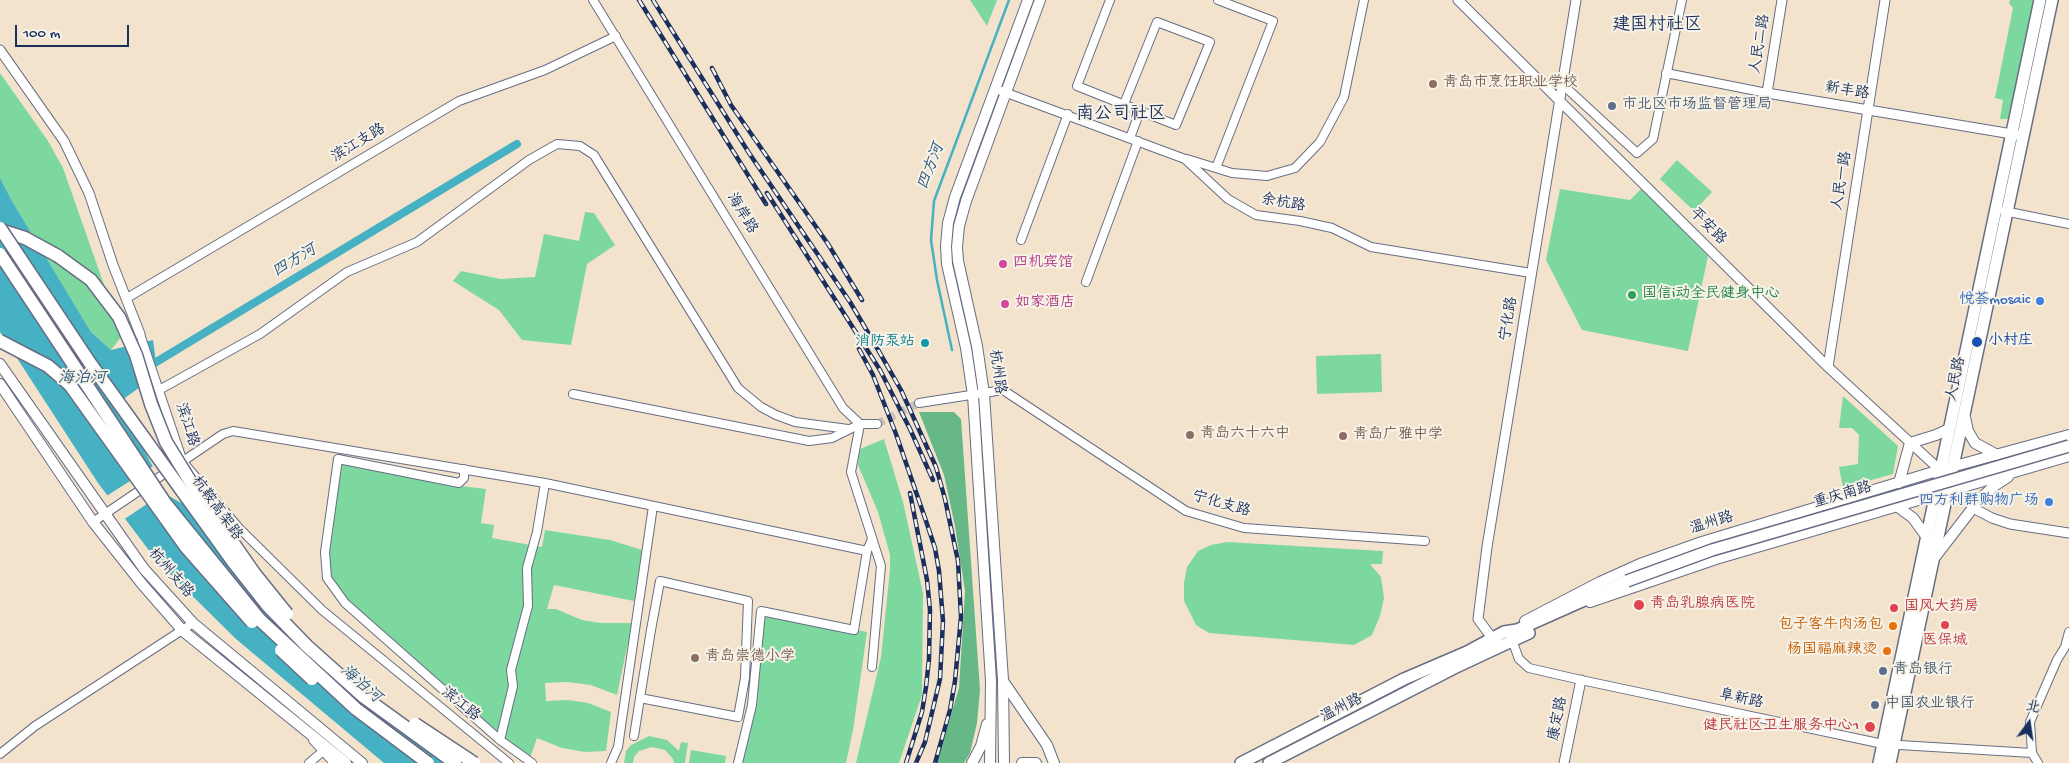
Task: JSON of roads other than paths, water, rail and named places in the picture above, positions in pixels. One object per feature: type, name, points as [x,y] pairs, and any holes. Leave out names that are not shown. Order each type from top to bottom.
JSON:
[{"type":"highway","name":"杭鞍高架路","points":[[0,229],[90,363],[268,606],[307,646],[364,697],[455,763]]},
{"type":"highway","points":[[0,229],[25,238],[58,256],[90,280],[120,317],[136,355],[151,404],[166,442],[190,481],[282,609],[307,636],[370,691],[474,763]]},
{"type":"highway","points":[[0,254],[165,503],[260,620],[356,709],[426,763]]},
{"type":"highway","points":[[0,341],[48,366],[70,385],[186,547],[262,632],[331,697],[395,745],[426,763]]},
{"type":"main road","name":"杭州路","points":[[990,763],[991,671],[973,395],[966,348],[947,264],[946,239],[955,197],[1028,0]]},
{"type":"main road","name":"杭州路","points":[[1004,763],[1003,680],[984,394],[978,346],[958,261],[958,240],[959,226],[966,201],[1040,0]]},
{"type":"main road","name":"人民路","points":[[2018,135],[2040,0]]},
{"type":"main road","name":"人民路","points":[[1890,763],[1888,745],[1934,494],[2018,135],[2052,0]]},
{"type":"main road","name":"人民路","points":[[1879,763],[1888,745],[1935,557],[1964,417],[2001,210]]},
{"type":"main road","name":"杭州支路","points":[[0,364],[108,511],[144,569],[192,623],[342,759]]},
{"type":"main road","name":"杭州支路","points":[[0,384],[93,522],[142,584],[183,631],[342,759],[362,763]]},
{"type":"main road","points":[[1964,417],[1968,431],[1975,443],[1997,455]]},
{"type":"main road","points":[[1899,483],[1910,443],[1936,436],[1949,429]]},
{"type":"main road","points":[[1940,470],[2069,435]]},
{"type":"main road","name":"重庆南路","points":[[1628,581],[1712,550],[2069,446]]},
{"type":"main road","points":[[1934,494],[2069,456]]},
{"type":"main road","name":"温州路","points":[[1269,763],[1508,636],[1600,582],[1640,564],[1702,542],[1940,470]]},
{"type":"main road","points":[[1935,557],[1973,508],[1994,486],[2020,470]]},
{"type":"main road","name":"温州路","points":[[1590,603],[1716,559],[1898,507],[1934,494]]},
{"type":"main road","points":[[1898,507],[1913,518],[1926,536]]},
{"type":"main road","name":"温州路","points":[[1508,636],[1517,630],[1628,581]]},
{"type":"main road","name":"温州路","points":[[1241,763],[1404,679],[1492,638],[1508,636],[1559,619],[1628,581]]},
{"type":"main road","points":[[1003,680],[1047,746],[1054,763]]},
{"type":"main road","points":[[972,763],[980,746],[991,709]]},
{"type":"main road","points":[[1022,763],[1036,763]]},
{"type":"street","name":"海岸路","points":[[593,0],[843,408],[860,424]]},
{"type":"street","points":[[1110,0],[1077,86],[1176,125],[1210,42],[1157,22],[1124,104]]},
{"type":"street","points":[[1216,168],[1273,21],[1218,0]]},
{"type":"street","points":[[1185,159],[1232,173],[1267,176],[1295,168],[1320,142],[1344,97],[1364,0]]},
{"type":"street","name":"平安路","points":[[1458,0],[1560,99],[1828,367],[1940,470]]},
{"type":"street","name":"宁化路","points":[[1492,638],[1478,619],[1531,273],[1576,0]]},
{"type":"street","points":[[1562,84],[1637,153],[1653,140],[1682,0]]},
{"type":"street","name":"人民二路","points":[[1767,93],[1782,0]]},
{"type":"street","name":"人民一路","points":[[1828,367],[1885,0]]},
{"type":"street","name":"滨江支路","points":[[127,298],[459,101],[545,70],[616,36]]},
{"type":"street","name":"滨江路","points":[[0,50],[64,141],[89,192],[114,266],[156,377],[180,464],[239,528],[322,610],[509,763]]},
{"type":"street","name":"新丰路","points":[[1666,73],[1767,93],[2018,135]]},
{"type":"street","name":"余杭路","points":[[996,89],[1068,114],[1185,159],[1228,199],[1256,215],[1300,221],[1332,228],[1371,247],[1531,273]]},
{"type":"street","points":[[1130,138],[1140,111]]},
{"type":"street","points":[[1021,240],[1068,114]]},
{"type":"street","points":[[1086,282],[1138,141]]},
{"type":"street","points":[[159,390],[260,334],[347,272],[417,242],[529,160],[557,144],[580,146],[594,155],[738,388],[761,407],[776,415],[795,422],[848,429]]},
{"type":"street","points":[[2001,210],[2069,224]]},
{"type":"street","name":"宁化支路","points":[[984,394],[1003,390],[1010,394],[1186,511],[1244,528],[1425,540]]},
{"type":"street","points":[[573,394],[809,441],[832,438],[860,424],[877,424]]},
{"type":"street","points":[[919,403],[984,394]]},
{"type":"street","points":[[860,424],[851,472],[881,566],[872,667]]},
{"type":"street","points":[[93,522],[223,434],[234,431],[545,483],[867,551]]},
{"type":"street","points":[[464,469],[464,478],[459,483],[338,459],[325,552],[327,578],[345,603],[500,740],[532,763]]},
{"type":"street","points":[[500,740],[513,686],[511,670],[528,606],[527,568],[537,532],[545,483]]},
{"type":"street","points":[[611,763],[618,748],[653,506]]},
{"type":"street","points":[[1973,508],[1992,518],[2010,524],[2069,533]]},
{"type":"street","points":[[738,763],[752,705],[761,611],[854,630],[867,551],[872,539]]},
{"type":"street","points":[[634,736],[640,698],[651,630],[660,581],[748,601],[745,678],[738,717],[640,698]]},
{"type":"street","points":[[0,754],[35,726],[183,631],[192,623]]},
{"type":"street","points":[[635,628],[651,630]]},
{"type":"street","points":[[2038,763],[2032,753],[2030,722],[2057,660],[2067,648],[2069,632]]},
{"type":"street","name":"阜新路","points":[[1508,636],[1519,659],[1529,668],[1581,680],[1888,745],[2032,753]]},
{"type":"street","name":"康定路","points":[[1564,763],[1581,680]]},
{"type":"street","points":[[304,728],[322,752],[342,759]]},
{"type":"street","points":[[309,763],[322,752]]},
{"type":"water","name":"海泊河","points":[[0,178],[91,332],[111,350],[153,340],[156,362],[151,379],[118,403],[169,496],[185,505],[243,578],[323,655],[453,763],[384,763],[236,639],[157,561],[98,483],[0,332]]},
{"type":"waterway","name":"四方河","points":[[952,350],[937,280],[931,240],[934,201],[1009,0]]},
{"type":"waterway","name":"四方河","points":[[148,367],[517,144]]},
{"type":"tunnel","points":[[877,424],[919,403]]},
{"type":"railway","points":[[639,0],[766,204]]},
{"type":"railway","points":[[653,0],[749,153],[850,302],[901,390],[936,467],[958,561],[961,617],[955,681],[950,710],[935,763]]},
{"type":"railway","points":[[712,68],[731,105],[828,244],[862,300]]},
{"type":"railway","points":[[767,193],[880,370],[933,480]]},
{"type":"railway","points":[[859,349],[873,375],[896,434],[935,548],[939,571],[943,621],[940,679],[925,742],[916,763]]},
{"type":"railway","points":[[906,763],[922,712],[926,687],[929,659],[930,610],[927,580],[910,493]]},
{"type":"place","name":"青岛市烹饪职业学校","points":[[1433,84]]},
{"type":"place","name":"市北区市场监督管理局","points":[[1612,106]]},
{"type":"place","name":"四机宾馆","points":[[1003,264]]},
{"type":"place","name":"国信i动全民健身中心","points":[[1632,295]]},
{"type":"place","name":"悦荟mosaic","points":[[2040,301]]},
{"type":"place","name":"如家酒店","points":[[1005,304]]},
{"type":"place","name":"小村庄","points":[[1977,342]]},
{"type":"place","name":"消防泵站","points":[[925,343]]},
{"type":"place","name":"青岛六十六中","points":[[1190,435]]},
{"type":"place","name":"青岛广雅中学","points":[[1343,436]]},
{"type":"place","name":"四方利群购物广场","points":[[2049,502]]},
{"type":"place","name":"青岛乳腺病医院","points":[[1639,605]]},
{"type":"place","name":"国风大药房","points":[[1894,608]]},
{"type":"place","name":"医保城","points":[[1945,625]]},
{"type":"place","name":"包子客牛肉汤包","points":[[1893,626]]},
{"type":"place","name":"杨国福麻辣烫","points":[[1887,651]]},
{"type":"place","name":"青岛崇德小学","points":[[695,658]]},
{"type":"place","name":"青岛银行","points":[[1883,671]]},
{"type":"place","name":"中国农业银行","points":[[1875,705]]},
{"type":"place","name":"健民社区卫生服务中心1","points":[[1870,727]]},
{"type":"district","name":"建国村社区","points":[[1657,26]]},
{"type":"district","name":"南公司社区","points":[[1121,115]]}]
